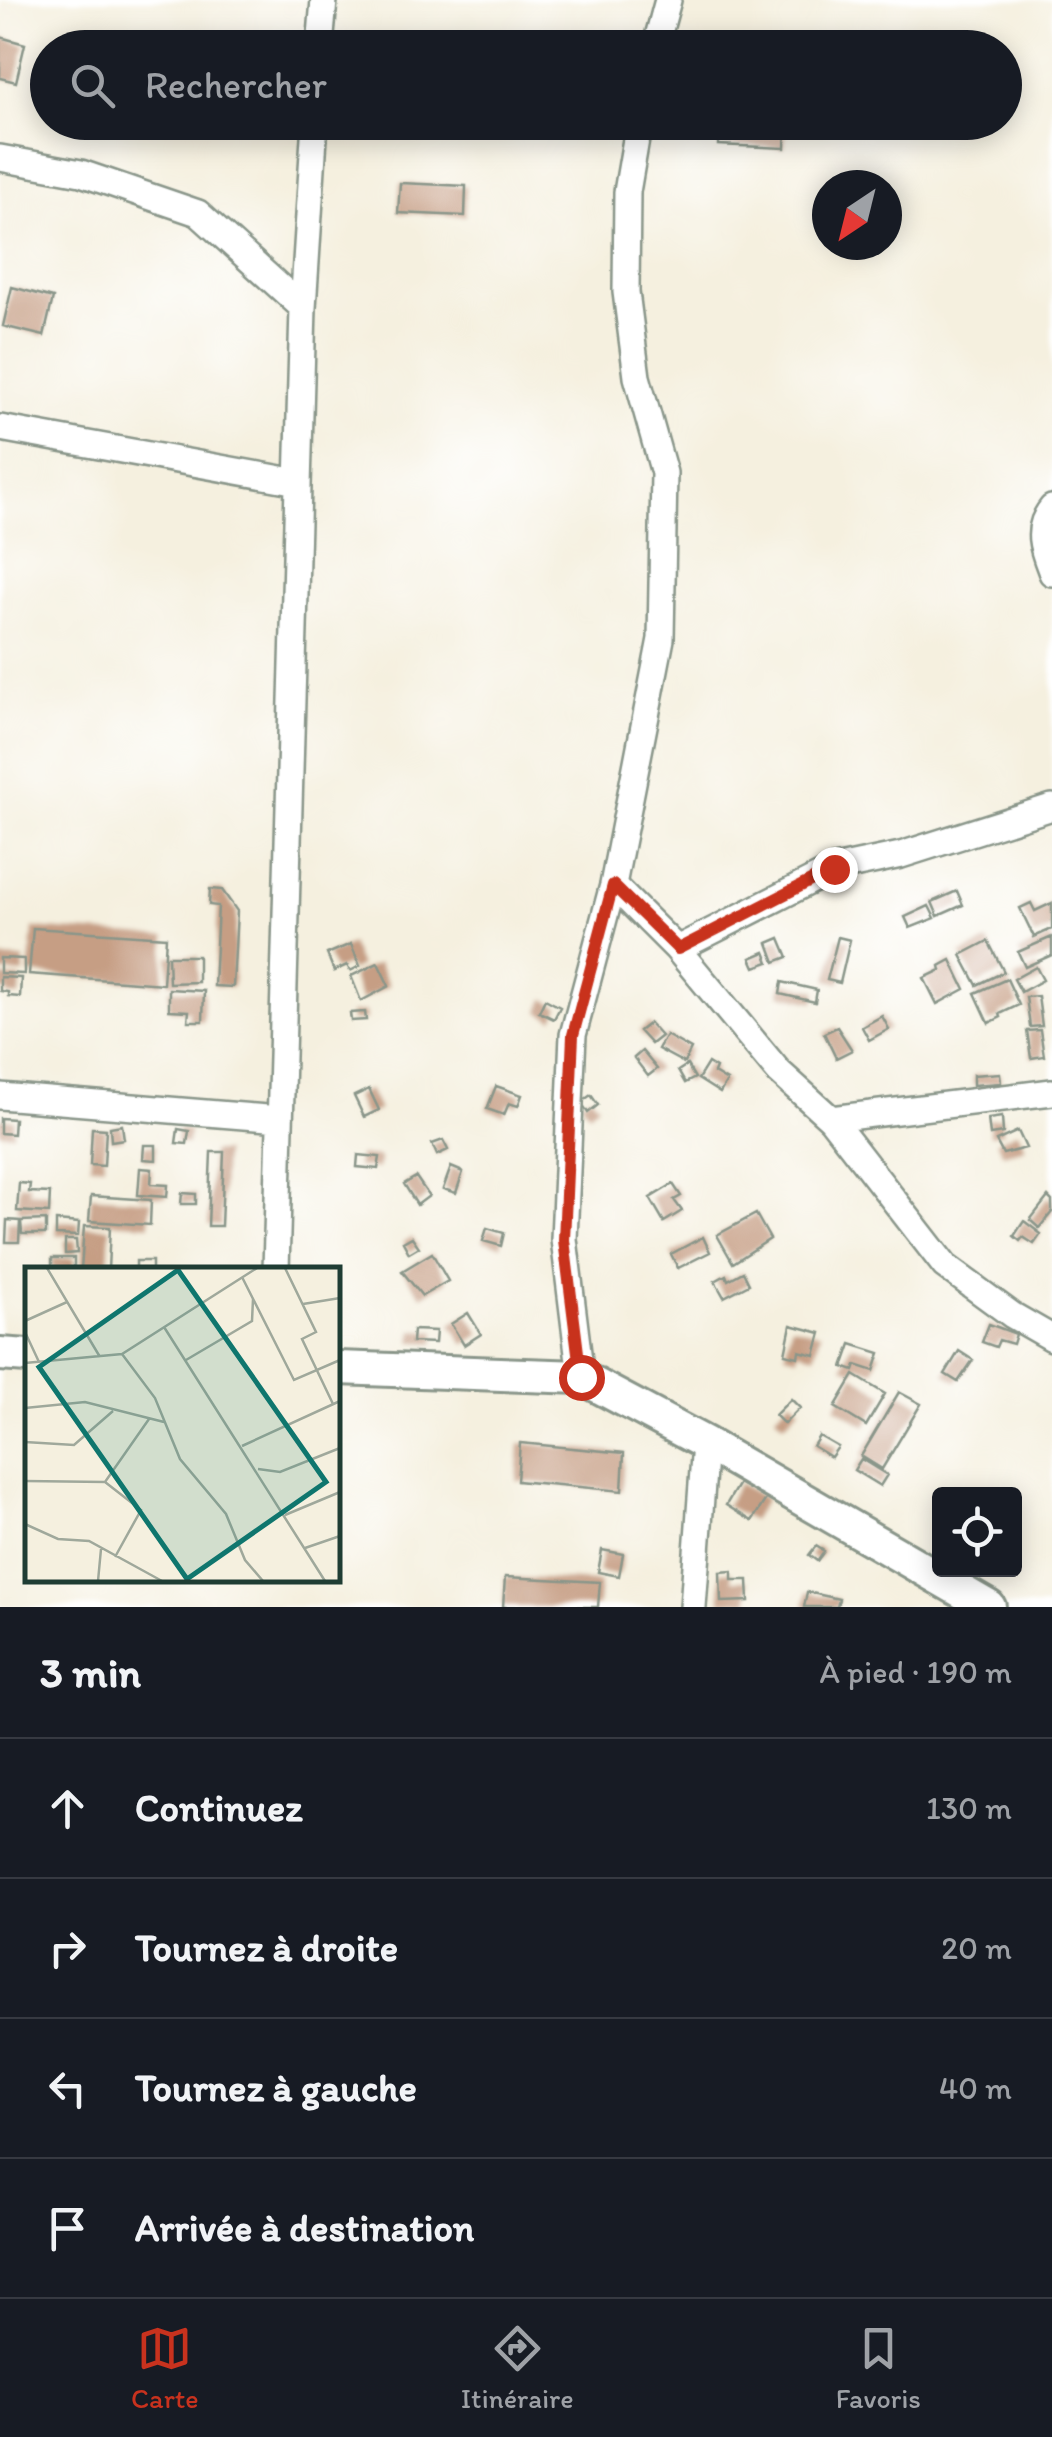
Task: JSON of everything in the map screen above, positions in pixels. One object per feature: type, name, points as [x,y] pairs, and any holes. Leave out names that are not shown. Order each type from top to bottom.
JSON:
[{"type":"street","points":[[322,30],[324,0]]},
{"type":"street","points":[[660,30],[668,0]]},
{"type":"street","points":[[276,1267],[303,308],[314,140]]},
{"type":"street","points":[[581,1377],[564,1240],[573,1035],[613,885],[661,639],[664,473],[638,376],[626,292],[627,192],[636,140]]},
{"type":"street","points":[[0,158],[81,174],[198,213],[303,308]]},
{"type":"street","points":[[0,428],[298,482]]},
{"type":"street","points":[[1052,508],[1044,518],[1040,542],[1052,574]]},
{"type":"street","points":[[678,949],[834,869],[901,855],[1052,807]]},
{"type":"street","points":[[613,885],[678,949],[780,1072],[830,1120],[944,1266],[1012,1315],[1052,1338]]},
{"type":"street","points":[[830,1120],[1052,1092]]},
{"type":"street","points":[[0,1096],[280,1120]]},
{"type":"street","points":[[0,1354],[25,1356]]},
{"type":"street","points":[[340,1368],[581,1377],[705,1443],[989,1607]]},
{"type":"street","points":[[693,1607],[705,1443]]},
{"type":"building","points":[[0,37],[25,44],[16,82],[0,78]]},
{"type":"building","points":[[718,140],[785,140],[785,148],[718,145]]},
{"type":"building","points":[[400,183],[466,186],[465,216],[398,213]]},
{"type":"building","points":[[12,287],[53,298],[44,336],[3,326]]},
{"type":"building","points":[[210,889],[222,890],[237,911],[233,987],[214,986],[218,906],[209,905]]},
{"type":"building","points":[[957,891],[963,905],[938,916],[932,902]]},
{"type":"building","points":[[1031,903],[1035,911],[1052,903],[1052,929],[1034,937],[1020,908]]},
{"type":"building","points":[[929,906],[935,918],[910,928],[905,917]]},
{"type":"building","points":[[33,928],[166,937],[163,984],[29,974]]},
{"type":"building","points":[[838,937],[850,940],[840,983],[827,980]]},
{"type":"building","points":[[1052,937],[1052,955],[1025,967],[1018,952]]},
{"type":"building","points":[[780,938],[788,957],[775,962],[768,943]]},
{"type":"building","points":[[988,941],[1004,972],[977,985],[961,955]]},
{"type":"building","points":[[351,944],[360,966],[350,971],[347,965],[334,971],[327,954]]},
{"type":"building","points":[[765,952],[769,962],[755,967],[751,958]]},
{"type":"building","points":[[168,956],[198,956],[198,982],[169,983]]},
{"type":"building","points":[[0,958],[24,959],[24,974],[0,973]]},
{"type":"building","points":[[951,960],[965,989],[937,1004],[924,978]]},
{"type":"building","points":[[378,963],[389,986],[361,1001],[351,976]]},
{"type":"building","points":[[1036,967],[1043,980],[1021,992],[1014,979]]},
{"type":"building","points":[[0,977],[21,978],[20,997],[0,991]]},
{"type":"building","points":[[1007,979],[1019,1005],[989,1023],[975,993]]},
{"type":"building","points":[[782,982],[817,990],[815,1002],[780,994]]},
{"type":"building","points":[[169,989],[204,991],[203,1021],[188,1021],[189,1011],[169,1010]]},
{"type":"building","points":[[1038,996],[1042,1026],[1030,1027],[1026,997]]},
{"type":"building","points":[[545,999],[560,1007],[554,1019],[539,1012]]},
{"type":"building","points":[[365,1012],[366,1020],[351,1021],[350,1013]]},
{"type":"building","points":[[882,1016],[889,1029],[869,1040],[862,1027]]},
{"type":"building","points":[[649,1023],[661,1036],[651,1044],[639,1031]]},
{"type":"building","points":[[837,1027],[852,1050],[836,1058],[824,1033]]},
{"type":"building","points":[[1040,1030],[1044,1056],[1031,1058],[1027,1031]]},
{"type":"building","points":[[666,1035],[691,1049],[684,1063],[658,1049]]},
{"type":"building","points":[[642,1051],[657,1069],[648,1076],[634,1058]]},
{"type":"building","points":[[708,1063],[716,1068],[714,1073],[727,1081],[720,1093],[698,1079]]},
{"type":"building","points":[[687,1065],[695,1078],[685,1083],[678,1071]]},
{"type":"building","points":[[1000,1073],[1001,1083],[973,1085],[973,1075]]},
{"type":"building","points":[[496,1086],[522,1095],[518,1106],[509,1103],[504,1115],[487,1109]]},
{"type":"building","points":[[369,1089],[379,1110],[364,1117],[354,1096]]},
{"type":"building","points":[[591,1095],[598,1105],[588,1113],[581,1102]]},
{"type":"building","points":[[1002,1117],[1003,1133],[990,1135],[988,1119]]},
{"type":"building","points":[[0,1118],[14,1119],[13,1134],[0,1133]]},
{"type":"building","points":[[122,1125],[124,1139],[111,1141],[110,1127]]},
{"type":"building","points":[[92,1128],[106,1129],[104,1166],[90,1165]]},
{"type":"building","points":[[178,1129],[189,1131],[187,1144],[176,1143]]},
{"type":"building","points":[[1018,1131],[1026,1148],[1003,1154],[996,1141]]},
{"type":"building","points":[[443,1140],[448,1150],[437,1155],[432,1144]]},
{"type":"building","points":[[144,1145],[156,1145],[156,1160],[143,1159]]},
{"type":"building","points":[[211,1152],[224,1152],[221,1226],[208,1226]]},
{"type":"building","points":[[358,1155],[380,1157],[378,1169],[357,1167]]},
{"type":"building","points":[[451,1167],[463,1172],[456,1193],[443,1189]]},
{"type":"building","points":[[140,1168],[152,1169],[151,1184],[168,1185],[167,1197],[138,1195]]},
{"type":"building","points":[[416,1177],[429,1196],[417,1205],[404,1184]]},
{"type":"building","points":[[19,1183],[30,1184],[29,1192],[50,1193],[49,1213],[17,1211]]},
{"type":"building","points":[[673,1184],[681,1196],[674,1200],[682,1211],[664,1222],[650,1198]]},
{"type":"building","points":[[182,1193],[196,1194],[196,1204],[181,1204]]},
{"type":"building","points":[[91,1196],[151,1200],[150,1225],[89,1221]]},
{"type":"building","points":[[1048,1197],[1052,1212],[1039,1228],[1030,1220]]},
{"type":"building","points":[[756,1214],[770,1239],[733,1263],[717,1235]]},
{"type":"building","points":[[7,1220],[20,1221],[19,1242],[6,1242]]},
{"type":"building","points":[[46,1220],[46,1234],[22,1234],[21,1221]]},
{"type":"building","points":[[56,1221],[79,1223],[78,1236],[56,1235]]},
{"type":"building","points":[[1024,1221],[1041,1234],[1034,1244],[1014,1236]]},
{"type":"building","points":[[84,1226],[110,1227],[108,1267],[81,1267]]},
{"type":"building","points":[[487,1228],[504,1233],[501,1246],[483,1241]]},
{"type":"building","points":[[412,1237],[419,1247],[409,1253],[403,1242]]},
{"type":"building","points":[[703,1237],[710,1252],[678,1268],[671,1254]]},
{"type":"building","points":[[65,1240],[76,1240],[77,1253],[65,1254]]},
{"type":"building","points":[[432,1253],[448,1281],[422,1296],[402,1271]]},
{"type":"building","points":[[52,1258],[74,1258],[74,1267],[52,1267]]},
{"type":"building","points":[[136,1261],[152,1261],[152,1267],[136,1267]]},
{"type":"building","points":[[743,1272],[749,1284],[724,1297],[715,1281],[726,1275],[728,1280]]},
{"type":"building","points":[[468,1313],[481,1334],[464,1345],[451,1324]]},
{"type":"building","points":[[989,1324],[1016,1334],[1013,1344],[999,1340],[996,1347],[982,1342]]},
{"type":"building","points":[[791,1325],[821,1333],[815,1355],[799,1351],[798,1357],[785,1354]]},
{"type":"building","points":[[413,1330],[436,1331],[435,1343],[412,1342]]},
{"type":"building","points":[[851,1344],[880,1353],[874,1371],[856,1365],[854,1371],[843,1367]]},
{"type":"building","points":[[959,1351],[973,1360],[958,1382],[945,1374]]},
{"type":"building","points":[[854,1375],[885,1394],[866,1426],[835,1407]]},
{"type":"building","points":[[899,1392],[921,1404],[882,1469],[861,1456]]},
{"type":"building","points":[[791,1399],[800,1408],[784,1424],[775,1415]]},
{"type":"building","points":[[819,1436],[838,1447],[831,1457],[813,1446]]},
{"type":"building","points":[[520,1443],[624,1453],[622,1491],[517,1481]]},
{"type":"building","points":[[861,1459],[887,1475],[880,1486],[854,1470]]},
{"type":"building","points":[[739,1483],[766,1499],[752,1521],[726,1505]]},
{"type":"building","points":[[816,1546],[824,1551],[817,1561],[809,1555]]},
{"type":"building","points":[[602,1550],[623,1554],[619,1576],[598,1572]]},
{"type":"building","points":[[732,1571],[732,1580],[748,1580],[749,1601],[721,1602],[720,1572]]},
{"type":"building","points":[[505,1577],[600,1582],[598,1607],[503,1607]]},
{"type":"building","points":[[807,1592],[839,1599],[837,1607],[804,1607]]},
{"type":"route","points":[[581,1377],[564,1240],[573,1035],[613,885],[678,949],[834,869]]}]
